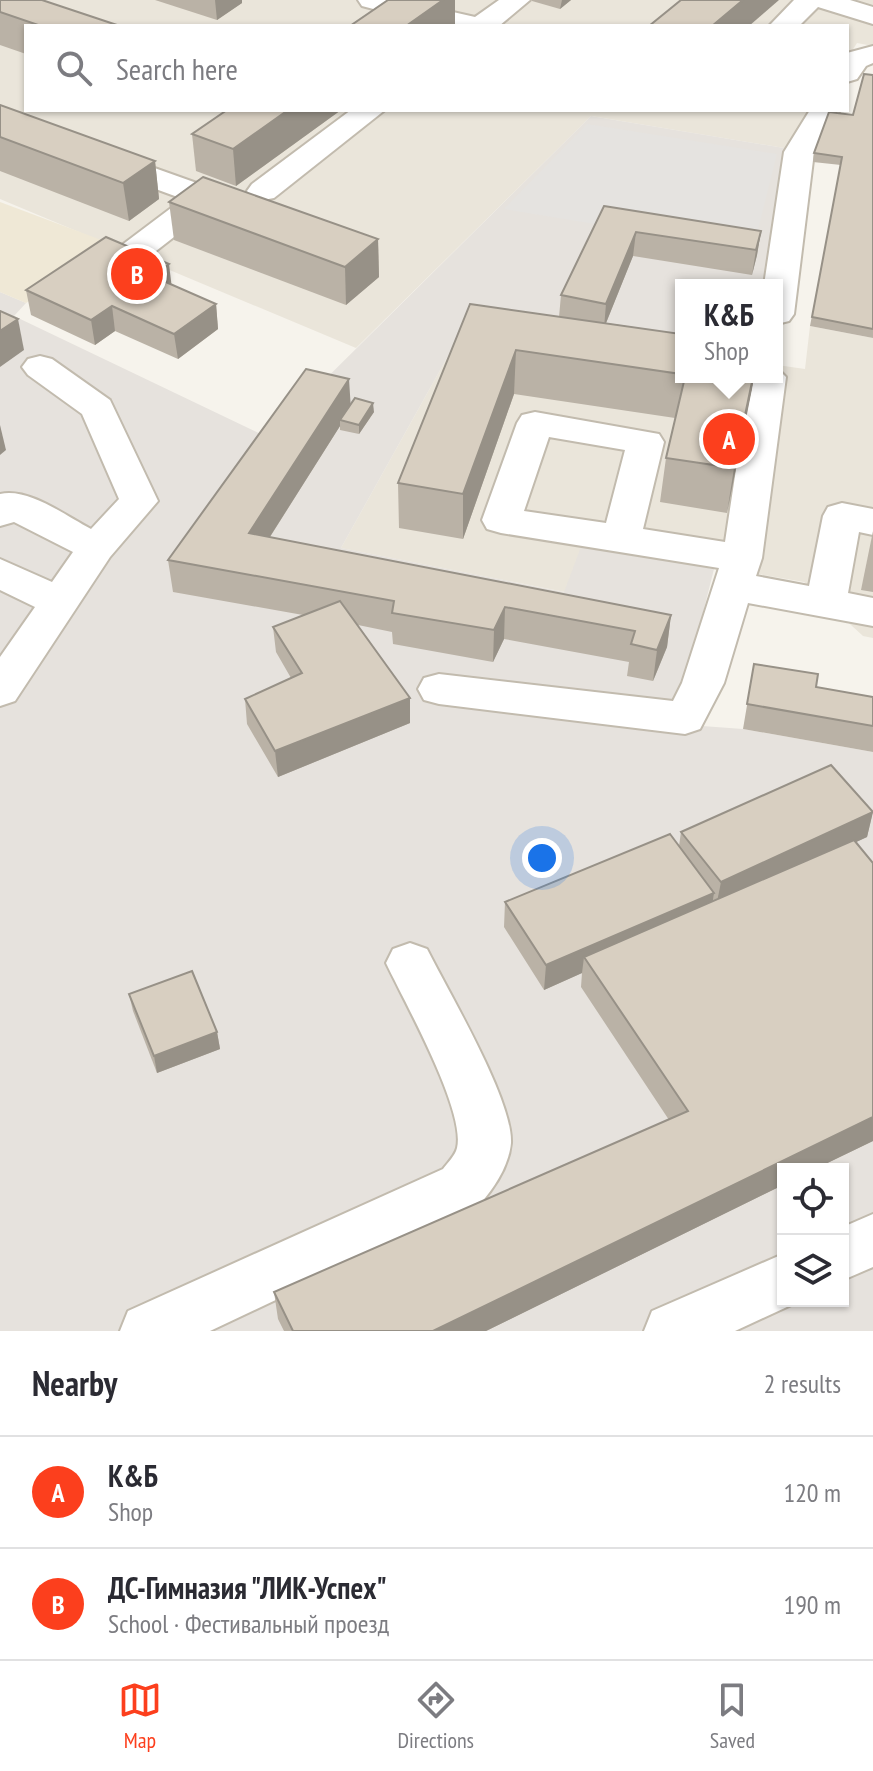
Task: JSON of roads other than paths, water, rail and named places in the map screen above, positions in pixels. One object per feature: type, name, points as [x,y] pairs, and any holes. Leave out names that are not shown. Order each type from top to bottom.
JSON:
[{"type":"street","points":[[372,0],[410,12],[470,24]]},
{"type":"street","points":[[483,24],[516,0]]},
{"type":"street","points":[[785,24],[810,0]]},
{"type":"street","points":[[822,0],[873,16]]},
{"type":"street","points":[[849,70],[855,60],[873,54]]},
{"type":"street","points":[[0,122],[206,197],[263,204],[368,112]]},
{"type":"street","points":[[782,279],[799,152],[824,112]]},
{"type":"street","points":[[126,258],[206,197]]},
{"type":"street","points":[[0,690],[96,548],[139,501],[97,408],[40,367]]},
{"type":"street","points":[[439,689],[685,718],[703,683],[737,572],[767,383]]},
{"type":"street","points":[[621,540],[646,442],[535,423],[494,535],[621,540],[737,572],[826,603],[873,612]]},
{"type":"street","points":[[0,513],[11,504],[96,548]]},
{"type":"street","points":[[826,603],[842,516],[873,522]]},
{"type":"street","points":[[0,573],[58,601]]},
{"type":"street","points":[[148,1331],[462,1186],[481,1165],[485,1137],[482,1113],[410,963]]},
{"type":"street","points":[[849,1251],[873,1240]]},
{"type":"street","points":[[672,1331],[777,1284]]},
{"type":"place","name":"ДС-Гимназия \"ЛИК-Успех\"","points":[[137,274]]},
{"type":"place","name":"К&Б","points":[[729,439]]}]
